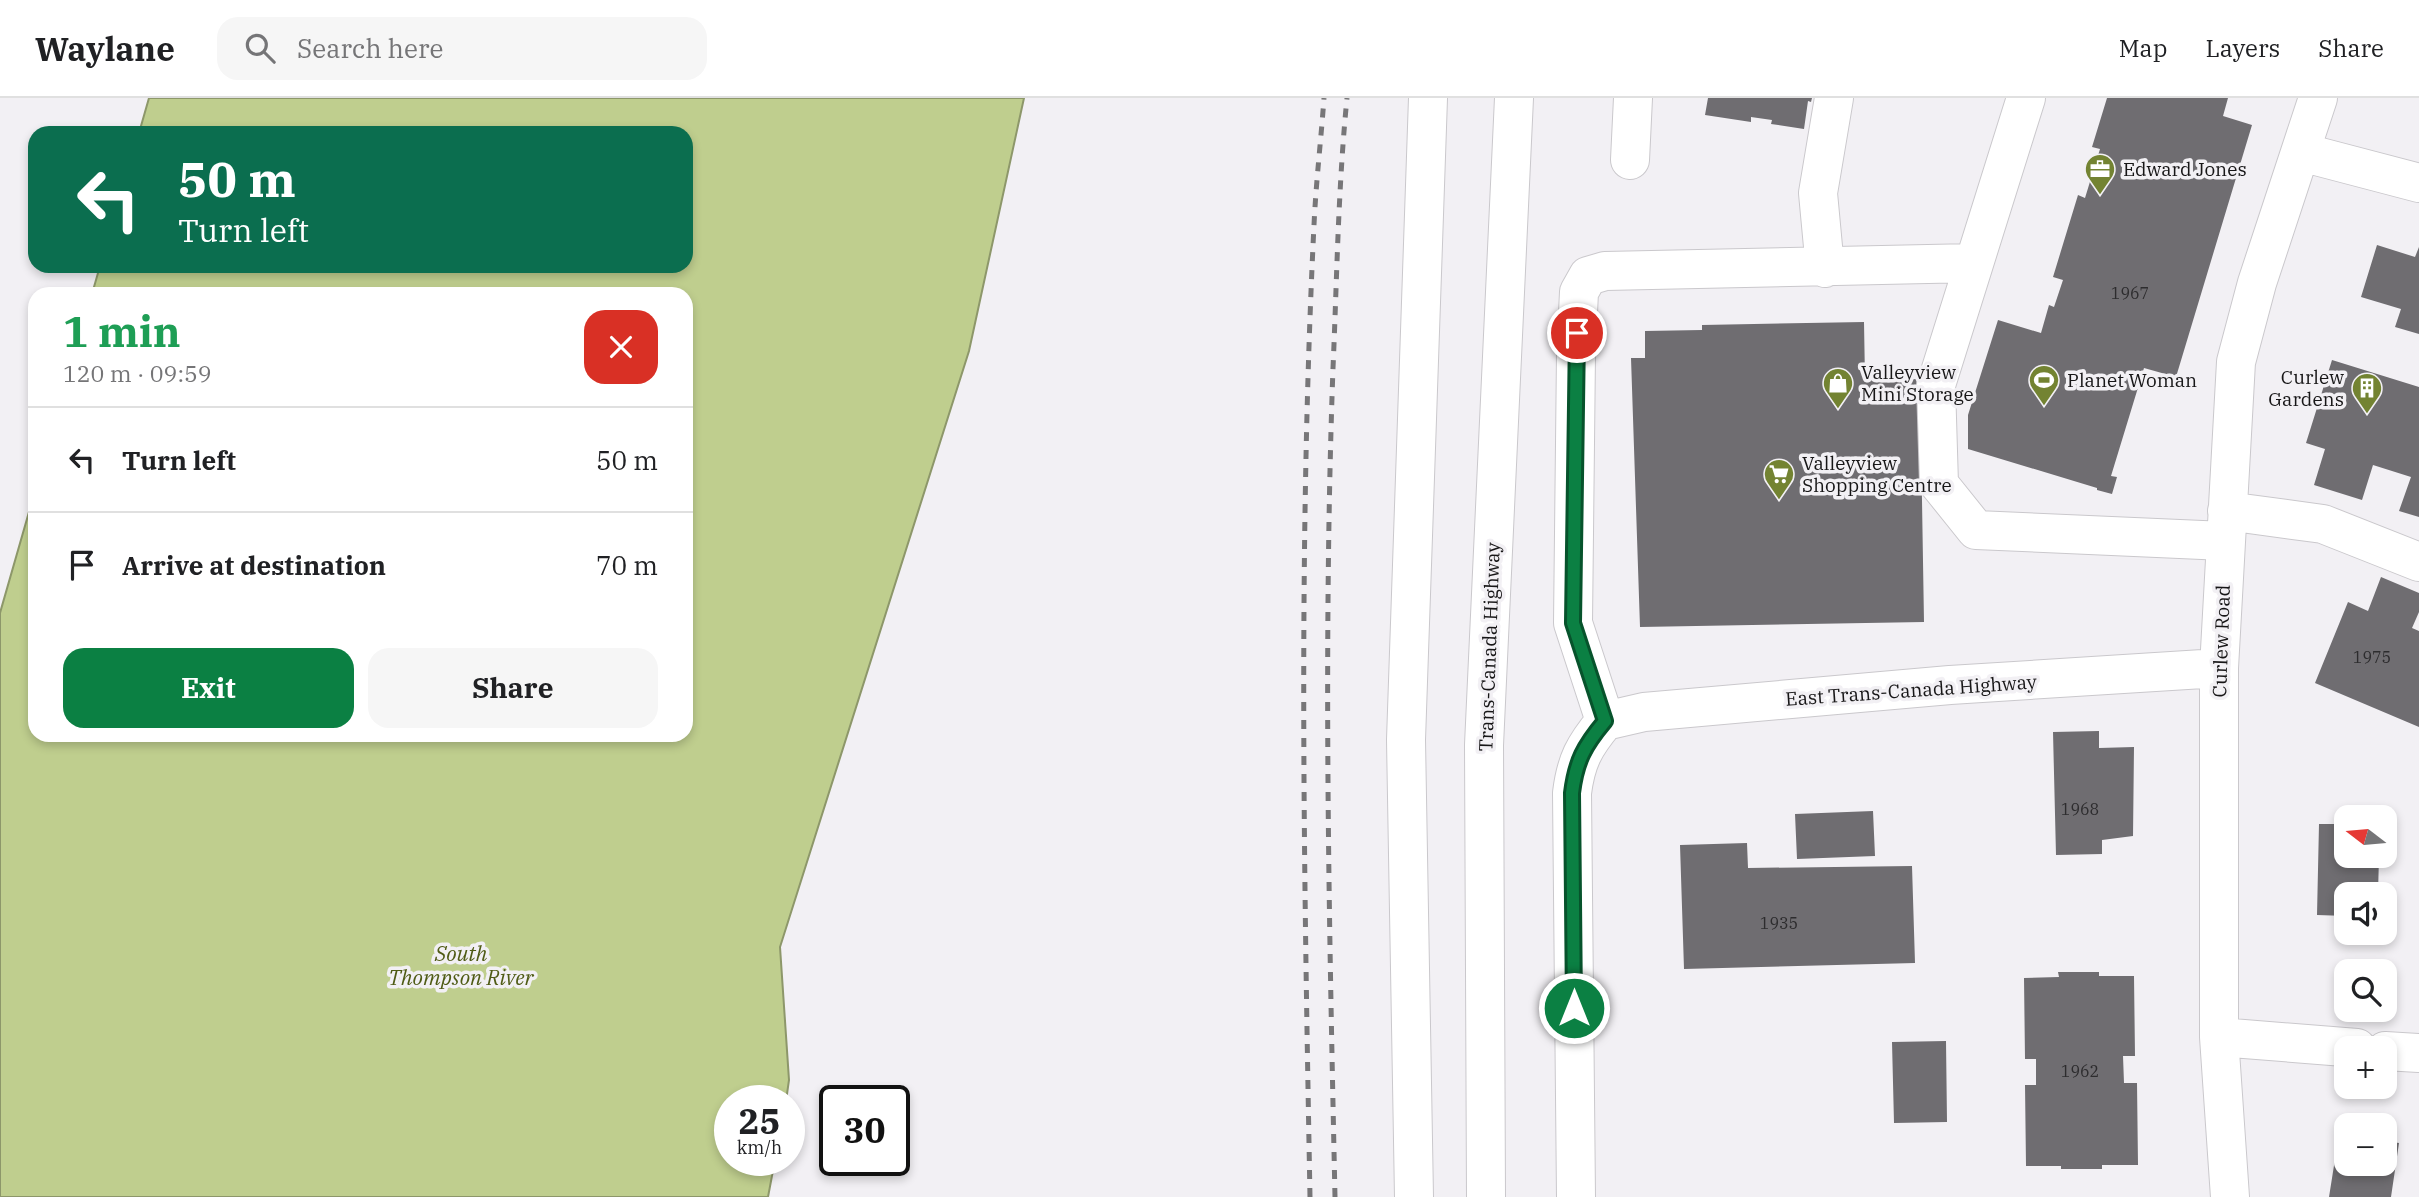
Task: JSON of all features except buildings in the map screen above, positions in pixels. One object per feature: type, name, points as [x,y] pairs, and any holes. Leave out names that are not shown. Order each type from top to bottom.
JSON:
[{"type":"main road","points":[[1414,1197],[1406,740],[1428,98]]},
{"type":"main road","points":[[1630,160],[1633,98]]},
{"type":"main road","points":[[1825,268],[1818,193],[1834,98]]},
{"type":"main road","points":[[2026,98],[1936,385],[1939,484],[1976,530],[2323,524],[2419,562]]},
{"type":"main road","name":"Curlew Road","points":[[2230,1197],[2219,1037],[2219,668],[2236,362],[2257,283],[2318,98]]},
{"type":"main road","name":"Trans-Canada Highway","points":[[1486,1197],[1484,745],[1514,101]]},
{"type":"main road","points":[[2301,152],[2419,183]]},
{"type":"main road","points":[[1576,1197],[1572,793],[1576,767],[1588,742],[1605,721],[1573,623],[1579,292],[1588,276],[1605,271],[1974,263]]},
{"type":"main road","name":"East Trans-Canada Highway","points":[[1605,721],[1644,712],[1950,685],[2219,668]]},
{"type":"main road","points":[[2219,1037],[2334,1046]]},
{"type":"main road","points":[[2397,1052],[2419,1053]]},
{"type":"water","name":"South Thompson River","points":[[149,98],[1024,98],[969,351],[780,947],[788,1085],[714,1085],[714,1176],[772,1176],[768,1197],[0,1197],[0,613],[28,515],[28,742],[693,742],[693,287],[94,287],[98,273],[693,273],[693,126],[141,126]]},
{"type":"railway","points":[[1310,1197],[1304,832],[1304,590],[1309,346],[1315,209],[1324,98]]},
{"type":"railway","points":[[1335,1197],[1329,886],[1328,576],[1338,233],[1347,98]]},
{"type":"place","name":"Edward Jones","points":[[2100,196]]},
{"type":"place","name":"Planet Woman","points":[[2044,407]]},
{"type":"place","name":"Valleyview Mini Storage","points":[[1838,410]]},
{"type":"place","name":"Curlew Gardens","points":[[2367,415]]},
{"type":"place","name":"Valleyview Shopping Centre","points":[[1779,501]]},
{"type":"route","points":[[1574,1008],[1572,793],[1576,767],[1588,742],[1605,721],[1573,623],[1577,333]]}]
